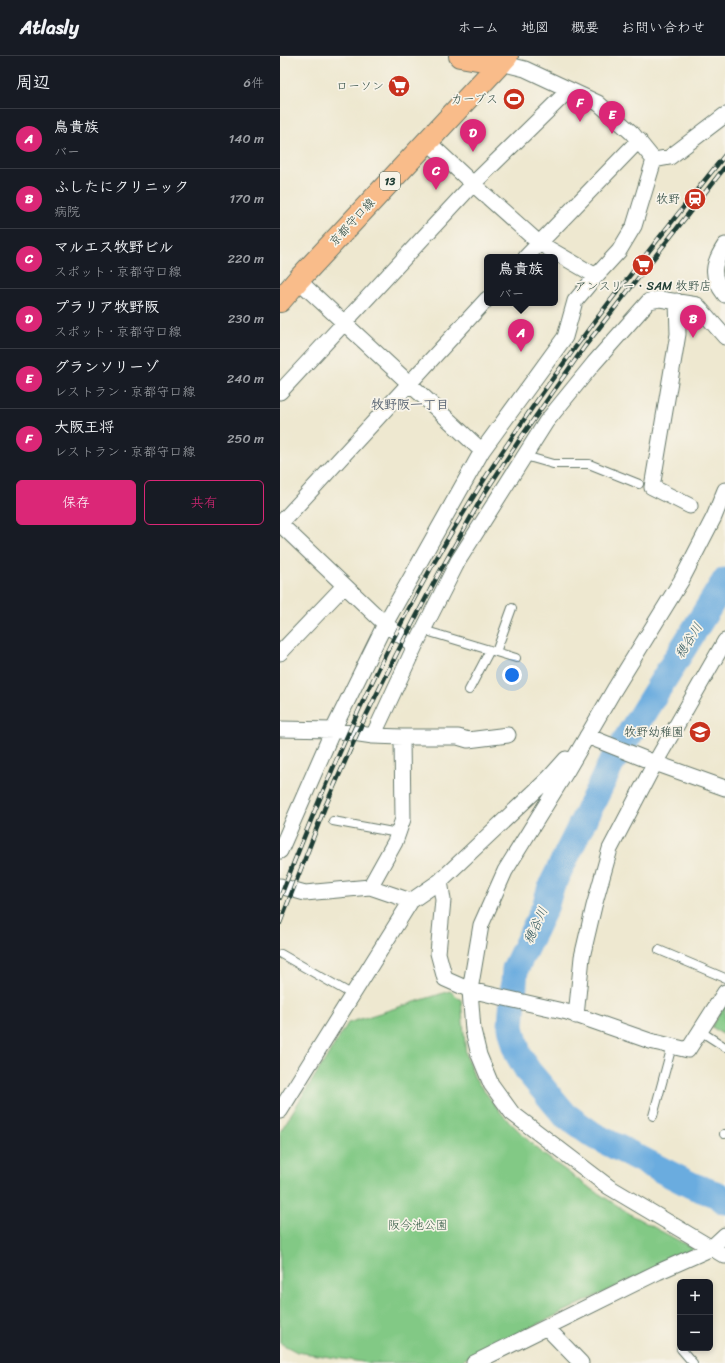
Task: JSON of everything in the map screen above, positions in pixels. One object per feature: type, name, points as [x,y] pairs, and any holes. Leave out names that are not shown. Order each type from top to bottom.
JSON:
[{"type":"main road","points":[[460,56],[504,59]]},
{"type":"main road","name":"京都守口線","points":[[280,301],[504,59]]},
{"type":"street","points":[[504,59],[598,103],[639,140],[654,160]]},
{"type":"street","points":[[280,392],[473,184],[568,90]]},
{"type":"street","points":[[654,160],[670,157],[725,115]]},
{"type":"street","points":[[529,254],[639,140]]},
{"type":"street","points":[[427,141],[539,243],[596,276]]},
{"type":"street","points":[[280,851],[333,730],[385,624],[482,451],[565,337],[574,301],[619,251],[634,226],[654,160]]},
{"type":"street","points":[[725,245],[718,256],[714,272],[717,285],[725,295]]},
{"type":"street","points":[[298,280],[482,451]]},
{"type":"street","points":[[373,736],[415,646],[458,560],[546,422],[594,363],[649,301],[660,299],[697,304],[725,337]]},
{"type":"street","points":[[677,301],[678,334],[652,487],[690,506]]},
{"type":"street","points":[[415,646],[385,624],[280,524],[484,302]]},
{"type":"street","points":[[725,490],[714,517],[681,581],[590,737],[568,769],[505,871],[481,925],[470,990],[473,1030],[479,1055],[491,1084],[512,1113],[609,1187],[710,1249],[725,1256]]},
{"type":"street","points":[[280,653],[344,586]]},
{"type":"street","points":[[571,1014],[594,906],[610,849],[654,762],[725,641]]},
{"type":"street","points":[[280,729],[333,730],[373,736],[458,737],[468,740],[508,735]]},
{"type":"street","points":[[370,887],[395,842],[403,819],[402,737]]},
{"type":"street","points":[[590,737],[725,788]]},
{"type":"street","points":[[280,1111],[411,901],[440,881],[590,737]]},
{"type":"street","points":[[440,881],[443,900],[438,953],[445,980],[470,990],[571,1014],[650,1041],[688,1050],[725,992]]},
{"type":"street","points":[[280,886],[305,893],[370,887],[411,901]]},
{"type":"street","points":[[474,1363],[658,1272],[710,1249],[725,1235]]},
{"type":"street","points":[[547,1328],[581,1363]]},
{"type":"lane","points":[[525,456],[553,464],[589,464],[639,484]]},
{"type":"lane","points":[[469,690],[493,651],[512,608]]},
{"type":"lane","points":[[423,630],[516,658]]},
{"type":"lane","points":[[333,821],[398,833]]},
{"type":"lane","points":[[659,950],[725,978]]},
{"type":"lane","points":[[281,954],[353,995]]},
{"type":"lane","points":[[700,1031],[725,1047]]},
{"type":"lane","points":[[653,1116],[672,1046]]},
{"type":"lane","points":[[683,1351],[693,1363]]},
{"type":"green space","name":"阪今池公園","points":[[450,991],[461,1000],[466,1055],[475,1079],[502,1114],[539,1151],[584,1184],[635,1217],[694,1249],[457,1363],[369,1363],[297,1352],[280,1343],[280,1132],[348,1023]]},
{"type":"green space","points":[[725,1004],[725,1036],[712,1027]]},
{"type":"waterway","name":"穂谷川","points":[[725,581],[611,764],[551,887],[545,907],[515,969],[511,1027],[518,1054],[528,1071],[565,1115],[593,1135],[693,1186],[718,1195],[725,1201]]},
{"type":"railway","points":[[280,898],[313,814],[369,689],[409,608],[463,513],[497,460],[569,356],[646,254],[725,155]]},
{"type":"railway","points":[[280,923],[325,807],[358,732],[439,573],[484,494],[522,436],[585,346],[725,167]]},
{"type":"place","name":"ローソン","points":[[399,86]]},
{"type":"place","name":"カーブス","points":[[514,99]]},
{"type":"place","name":"大阪王将","points":[[580,122]]},
{"type":"place","name":"グランソリーゾ","points":[[612,134]]},
{"type":"place","name":"プラリア牧野阪","points":[[473,152]]},
{"type":"place","name":"マルエス牧野ビル","points":[[436,190]]},
{"type":"place","name":"牧野","points":[[695,199]]},
{"type":"place","name":"アンスリー・SAM 牧野店","points":[[643,265]]},
{"type":"place","name":"ふしたにクリニック","points":[[693,338]]},
{"type":"place","name":"鳥貴族","points":[[521,352]]},
{"type":"place","name":"牧野幼稚園","points":[[700,732]]},
{"type":"district","name":"牧野阪一丁目","points":[[410,404]]}]
